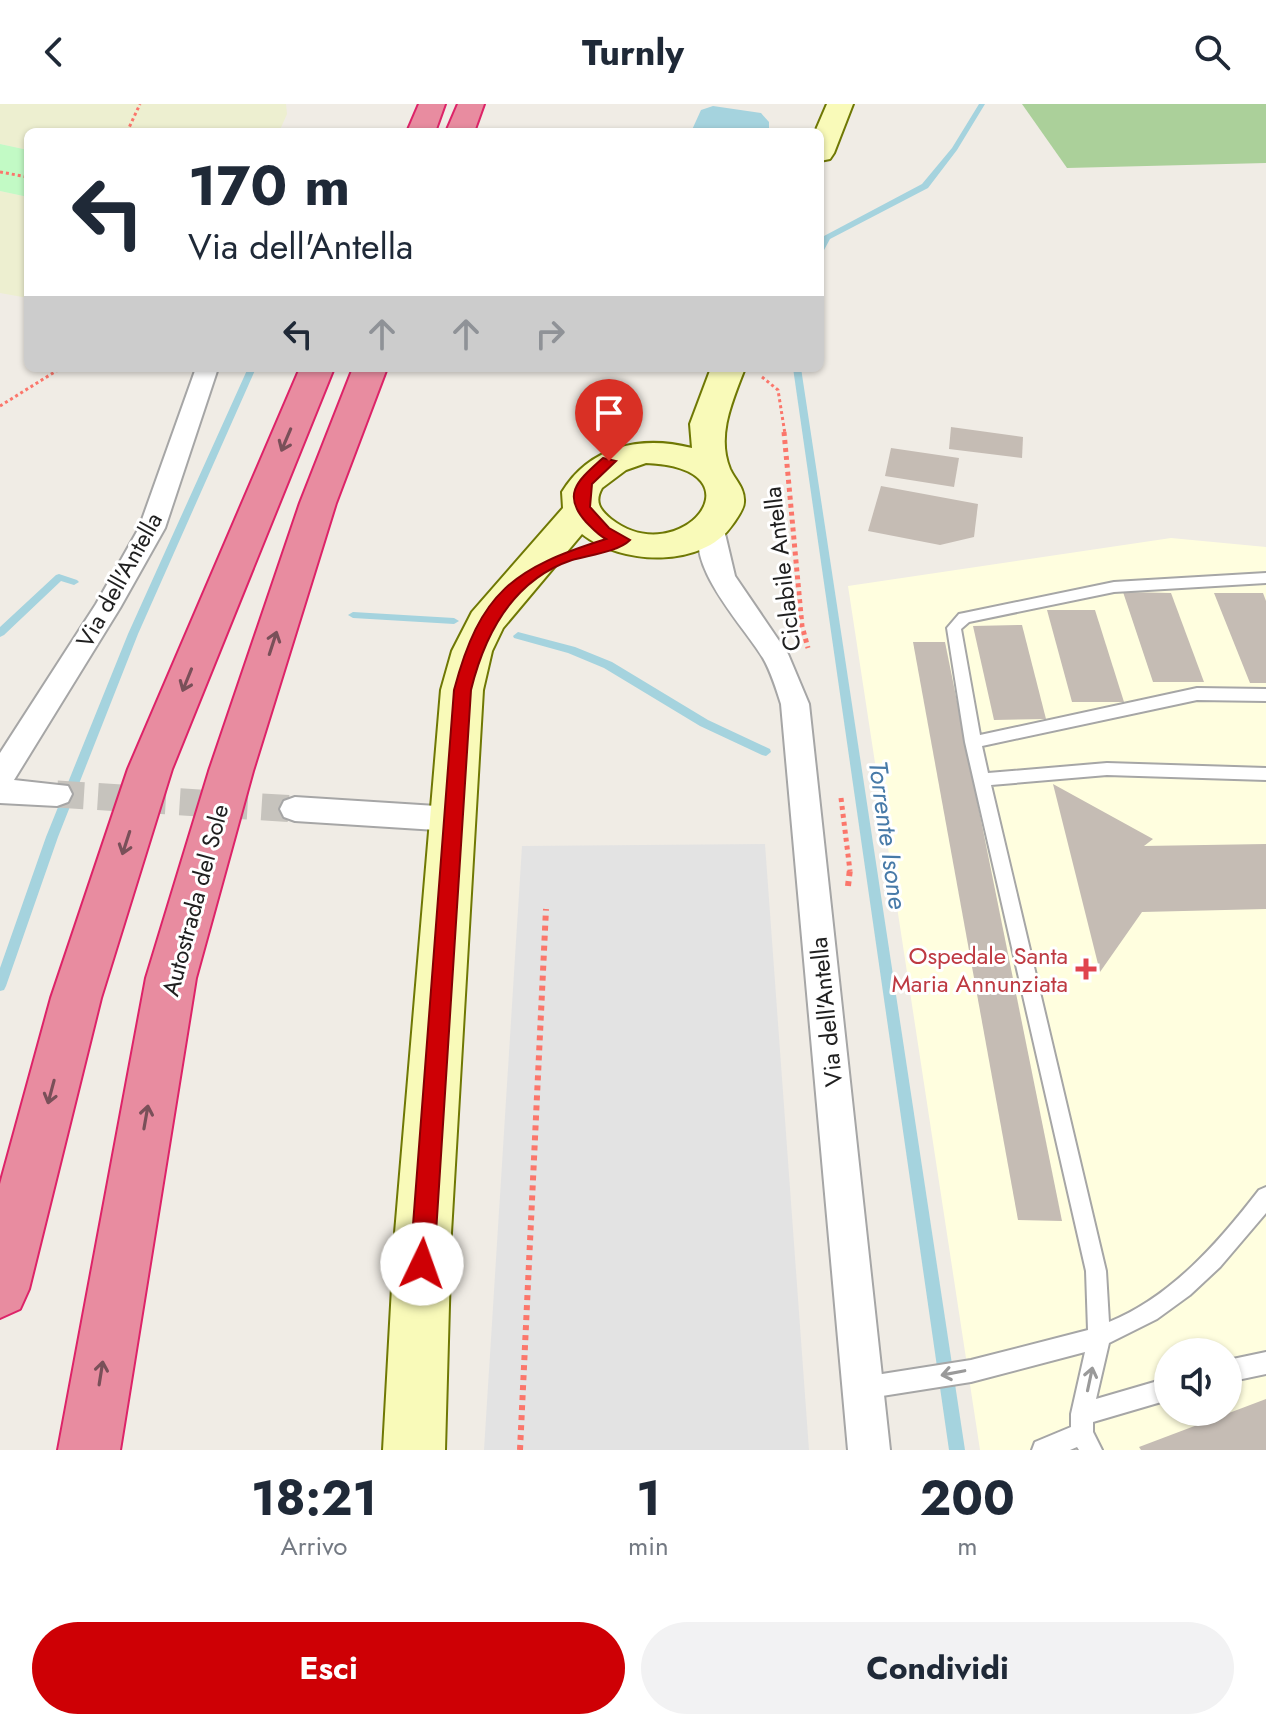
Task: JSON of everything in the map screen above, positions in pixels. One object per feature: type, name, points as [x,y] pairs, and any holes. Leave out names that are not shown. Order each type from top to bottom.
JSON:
[{"type":"highway","points":[[423,128],[432,104]]},
{"type":"highway","points":[[462,128],[471,104]]},
{"type":"highway","points":[[0,1289],[76,998],[150,769],[315,372]]},
{"type":"highway","name":"Autostrada del Sole","points":[[89,1450],[171,978],[231,771],[299,563],[369,372]]},
{"type":"street","points":[[824,143],[840,104]]},
{"type":"street","name":"Via dell'Antella","points":[[0,778],[107,608],[152,528],[206,372]]},
{"type":"street","name":"Via dell'Antella","points":[[583,509],[581,495],[595,471],[609,461],[646,452],[676,437],[741,372]]},
{"type":"street","name":"Via dell'Antella","points":[[712,402],[707,449],[712,470],[726,492],[722,516],[713,527],[711,545],[715,567],[729,592],[770,646],[787,677],[795,704],[869,1450]]},
{"type":"street","name":"Via dell'Antella","points":[[646,452],[683,455],[712,470]]},
{"type":"street","points":[[414,1450],[423,1233],[452,819],[462,690],[472,651],[486,622],[583,509],[604,532],[622,540],[669,544],[701,535],[713,527]]},
{"type":"street","points":[[525,577],[562,558],[622,540]]},
{"type":"street","name":"Via dell'Antella","points":[[669,544],[690,557],[729,592]]},
{"type":"street","points":[[0,791],[57,794]]},
{"type":"street","points":[[295,809],[452,819]]},
{"type":"lane","points":[[1085,1433],[1099,1338],[1096,1271],[973,742],[954,628],[964,618],[1114,587],[1266,578]]},
{"type":"lane","points":[[973,742],[1197,694],[1266,695]]},
{"type":"lane","points":[[982,780],[1107,769],[1266,774]]},
{"type":"lane","points":[[863,1388],[989,1366],[1099,1338],[1150,1312],[1228,1249],[1266,1197]]},
{"type":"lane","points":[[1242,1368],[1266,1363]]},
{"type":"lane","points":[[1043,1450],[1085,1433],[1154,1396]]},
{"type":"path","points":[[129,128],[140,104]]},
{"type":"path","points":[[0,172],[24,176]]},
{"type":"path","points":[[0,406],[55,372]]},
{"type":"path","name":"Ciclabile Antella","points":[[744,372],[774,385],[782,406],[802,626],[811,659]]},
{"type":"path","points":[[814,888],[850,886],[840,791]]},
{"type":"path","points":[[520,1450],[546,909]]},
{"type":"shaded area","points":[[0,104],[286,104],[287,114],[281,128],[24,128],[24,149],[0,144]]},
{"type":"shaded area","points":[[0,191],[24,196],[24,297],[0,293]]},
{"type":"shaded area","name":"Ospedale Santa Maria Annunziata","points":[[1171,538],[1266,547],[1266,1450],[980,1450],[848,586]]},
{"type":"shaded area","points":[[765,844],[809,1450],[484,1450],[522,846]]},
{"type":"green space","points":[[1022,104],[1266,104],[1266,163],[1067,168]]},
{"type":"green space","points":[[0,144],[24,149],[24,196],[0,191]]},
{"type":"water","points":[[713,106],[761,113],[769,122],[769,128],[693,128],[701,110]]},
{"type":"building","points":[[951,427],[1023,437],[1022,458],[949,449]]},
{"type":"building","points":[[891,448],[959,458],[954,487],[885,476]]},
{"type":"building","points":[[881,486],[978,504],[974,537],[940,545],[868,531]]},
{"type":"building","points":[[1123,592],[1171,593],[1204,682],[1153,682]]},
{"type":"building","points":[[1214,593],[1263,593],[1266,601],[1266,683],[1250,683]]},
{"type":"building","points":[[1047,610],[1095,610],[1124,702],[1072,702]]},
{"type":"building","points":[[1022,625],[1046,719],[994,720],[973,626]]},
{"type":"building","points":[[913,642],[945,642],[1062,1221],[1018,1220]]},
{"type":"building","points":[[1053,784],[1153,839],[1144,846],[1266,844],[1266,909],[1142,912],[1100,972]]},
{"type":"building","points":[[1266,1399],[1266,1450],[1141,1450],[1139,1447],[1195,1426],[1242,1426],[1242,1408]]},
{"type":"waterway","name":"Torrente Isone","points":[[824,243],[827,238],[925,186],[955,149],[982,104]]},
{"type":"waterway","points":[[0,986],[52,837],[133,634],[250,372]]},
{"type":"waterway","name":"Torrente Isone","points":[[798,372],[957,1450]]},
{"type":"waterway","points":[[0,633],[59,577],[74,582]]},
{"type":"waterway","points":[[353,615],[454,621]]},
{"type":"waterway","points":[[518,636],[571,650],[608,665],[704,723],[766,752]]},
{"type":"tunnel","points":[[57,794],[295,809]]},
{"type":"place","name":"Ospedale Santa Maria Annunziata","points":[[1086,969]]},
{"type":"route","points":[[422,1264],[462,690],[472,651],[486,622],[525,577],[562,558],[622,540],[604,532],[583,509],[581,495],[585,482],[609,461]]}]
